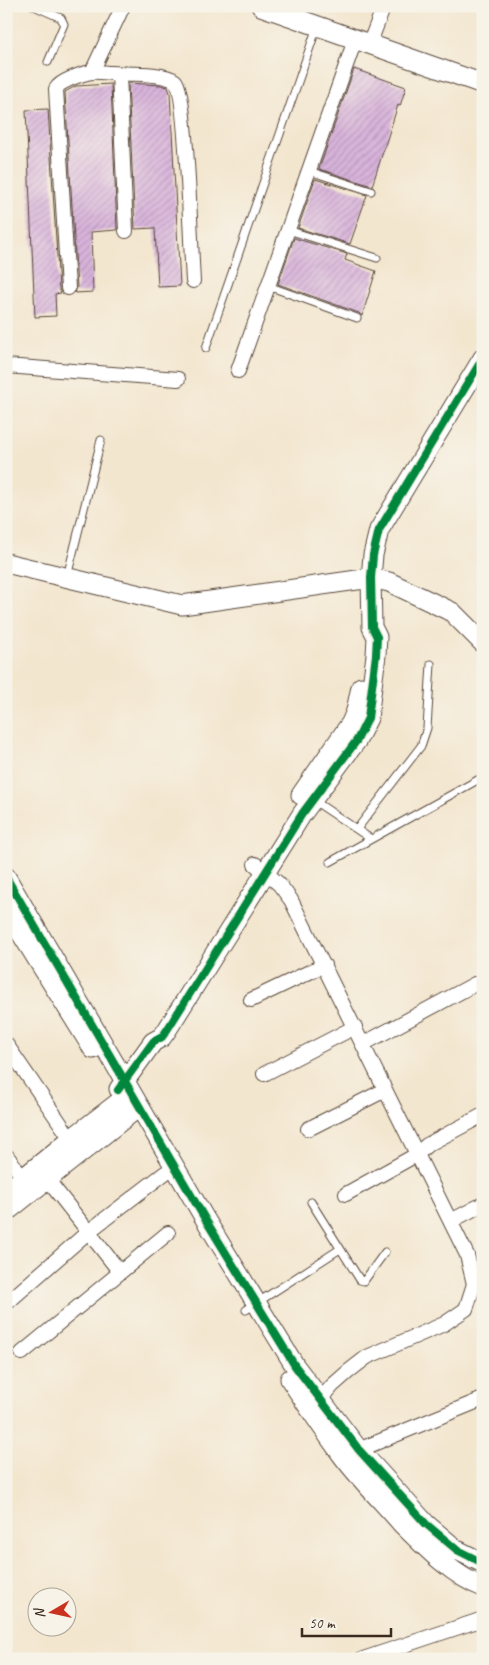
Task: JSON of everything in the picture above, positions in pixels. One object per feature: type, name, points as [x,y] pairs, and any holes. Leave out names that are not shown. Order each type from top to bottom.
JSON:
[{"type":"street","points":[[92,72],[123,6]]},
{"type":"street","points":[[261,6],[483,84]]},
{"type":"street","points":[[238,371],[309,171],[362,42],[384,6]]},
{"type":"street","points":[[68,288],[56,89],[58,85],[65,81],[92,72],[159,76],[174,80],[178,85],[181,97],[186,150],[192,280]]},
{"type":"street","points":[[119,74],[126,231]]},
{"type":"street","points":[[6,1212],[125,1096],[153,1042],[158,1020],[261,868],[357,740],[368,718],[376,655],[377,637],[372,627],[371,578],[372,555],[379,530],[483,358]]},
{"type":"street","points":[[6,366],[178,380]]},
{"type":"street","points":[[6,563],[182,605],[371,578],[389,582],[452,612],[483,643]]},
{"type":"street","points":[[261,868],[292,807],[351,723],[356,711],[360,691],[366,639],[372,627]]},
{"type":"street","points":[[261,868],[285,891],[291,900],[478,1278],[474,1284],[466,1310],[444,1324],[367,1357],[348,1371],[316,1406]]},
{"type":"street","points":[[6,877],[165,1173],[316,1406],[418,1540],[471,1583],[483,1587]]},
{"type":"street","points":[[6,910],[200,1211],[252,1307]]},
{"type":"street","points":[[251,1000],[324,965]]},
{"type":"street","points":[[363,1044],[475,984],[483,984]]},
{"type":"street","points":[[264,1074],[355,1027]]},
{"type":"street","points":[[6,1044],[71,1140]]},
{"type":"street","points":[[308,1129],[385,1090]]},
{"type":"street","points":[[6,1192],[35,1183],[71,1140],[125,1096]]},
{"type":"street","points":[[346,1194],[416,1155],[427,1145],[483,1115]]},
{"type":"street","points":[[6,1155],[88,1232],[120,1272]]},
{"type":"street","points":[[8,1302],[88,1232],[165,1173]]},
{"type":"street","points":[[450,1221],[483,1204]]},
{"type":"street","points":[[22,1354],[168,1233]]},
{"type":"street","points":[[351,1453],[483,1399]]},
{"type":"street","points":[[351,1453],[426,1524],[457,1550],[483,1563]]},
{"type":"street","points":[[362,1659],[483,1619]]},
{"type":"lane","points":[[34,6],[60,18],[64,24],[48,62]]},
{"type":"lane","points":[[206,348],[318,26]]},
{"type":"lane","points":[[309,171],[371,191]]},
{"type":"lane","points":[[288,230],[377,258]]},
{"type":"lane","points":[[268,286],[357,318]]},
{"type":"lane","points":[[67,578],[101,440]]},
{"type":"lane","points":[[357,829],[422,746],[428,728],[431,664]]},
{"type":"lane","points":[[330,862],[483,777]]},
{"type":"lane","points":[[312,800],[371,839]]},
{"type":"lane","points":[[310,1202],[358,1279],[362,1281],[385,1252]]},
{"type":"lane","points":[[252,1307],[340,1250]]},
{"type":"building","points":[[354,69],[406,87],[400,106],[398,105],[372,186],[319,169]]},
{"type":"building","points":[[128,83],[161,85],[168,87],[170,93],[180,286],[158,287],[155,228],[135,229]]},
{"type":"building","points":[[111,84],[117,230],[91,232],[93,292],[75,293],[77,287],[65,92],[76,86]]},
{"type":"building","points":[[48,109],[59,289],[61,293],[55,294],[56,316],[35,317],[26,110]]},
{"type":"building","points":[[315,179],[367,195],[350,244],[298,228]]},
{"type":"building","points":[[294,238],[347,254],[345,260],[376,271],[362,316],[359,313],[278,284]]},
{"type":"cycle path","points":[[118,1090],[153,1042],[162,1037],[167,1030],[302,814],[357,740],[368,718],[377,637],[372,627],[371,578],[373,555],[379,530],[483,358]]},
{"type":"cycle path","points":[[6,877],[205,1219],[295,1366],[359,1450],[426,1524],[457,1550],[483,1563]]}]
